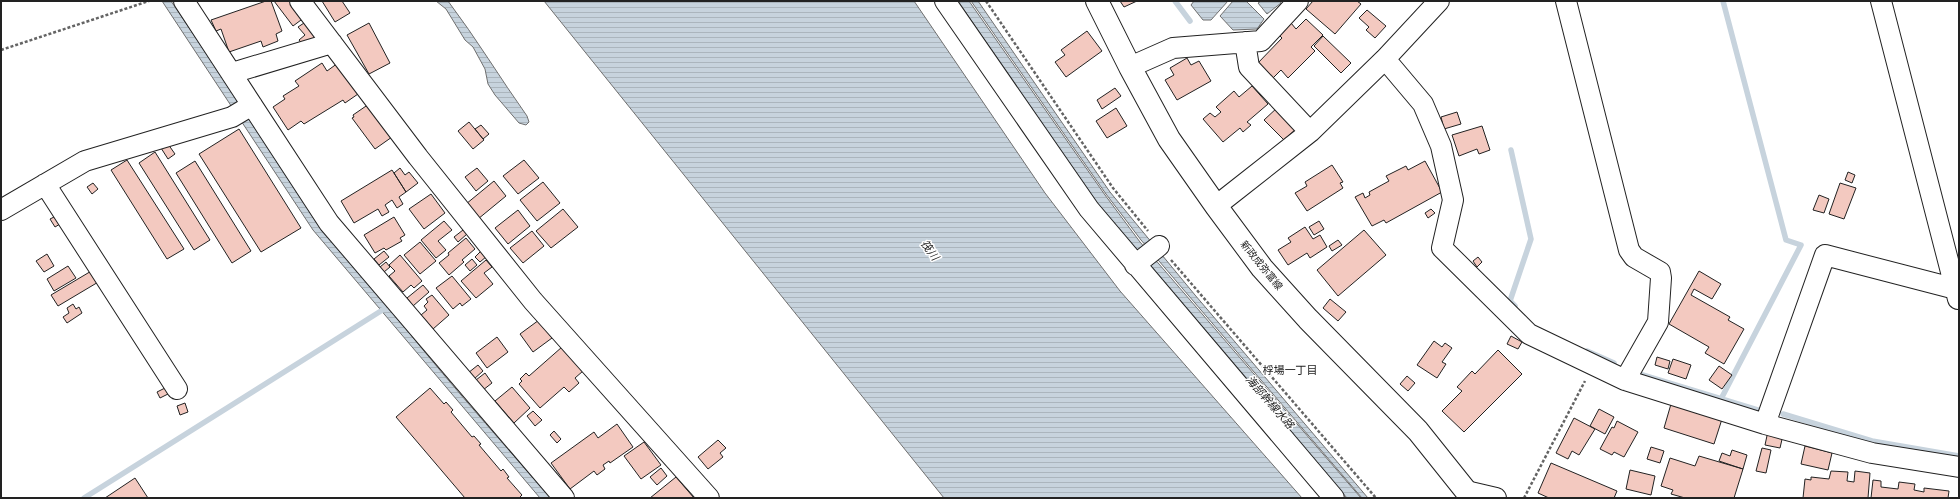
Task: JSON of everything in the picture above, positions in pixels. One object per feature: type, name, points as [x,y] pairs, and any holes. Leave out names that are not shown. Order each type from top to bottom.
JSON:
[{"type":"main road","name":"新政成弥富線","points":[[1097,1],[1130,67],[1169,139],[1262,268],[1308,319],[1418,431],[1468,495]]},
{"type":"street","points":[[184,1],[232,73],[244,110],[329,223],[564,498]]},
{"type":"street","points":[[300,1],[423,164],[533,301],[708,498]]},
{"type":"street","points":[[945,1],[1089,209],[1334,498]]},
{"type":"street","points":[[1130,67],[1173,48],[1261,41],[1298,1]]},
{"type":"street","points":[[1216,206],[1310,132],[1385,58],[1439,1]]},
{"type":"street","points":[[1566,1],[1629,250],[1634,257],[1660,272],[1661,278],[1658,322],[1625,380]]},
{"type":"street","points":[[1881,1],[1957,295]]},
{"type":"street","points":[[1245,42],[1249,67],[1310,132]]},
{"type":"street","points":[[232,73],[332,43]]},
{"type":"street","points":[[1385,58],[1423,104],[1441,146],[1453,200],[1442,248],[1528,334],[1625,380],[1765,424],[1872,453],[1959,467]]},
{"type":"street","points":[[1,210],[85,161],[244,110]]},
{"type":"street","points":[[45,184],[177,390]]},
{"type":"street","points":[[1137,264],[1158,247]]},
{"type":"street","points":[[1765,424],[1825,255],[1957,295]]},
{"type":"street","points":[[1468,495],[1496,498]]},
{"type":"path","points":[[1,50],[148,1]]},
{"type":"path","points":[[1524,498],[1594,365]]},
{"type":"water","points":[[162,1],[171,1],[273,150],[400,322],[551,498],[540,498],[313,230]]},
{"type":"water","points":[[436,1],[448,1],[527,116],[529,122],[526,125],[519,123],[495,95],[488,84],[485,69],[473,47],[465,40],[446,9]]},
{"type":"water","name":"筏川","points":[[544,1],[914,1],[1045,193],[1120,291],[1302,498],[944,498]]},
{"type":"water","name":"海部幹線水路","points":[[958,1],[969,1],[1105,195],[1140,242],[1361,498],[1347,498],[1178,302],[1094,201]]},
{"type":"water","points":[[971,1],[978,1],[1110,192],[1195,295],[1368,498],[1362,498],[1141,240],[1106,194]]},
{"type":"water","points":[[1194,1],[1228,1],[1211,20],[1203,20],[1191,5]]},
{"type":"water","points":[[1233,1],[1246,1],[1264,19],[1257,29],[1233,30],[1220,16]]},
{"type":"water","points":[[1261,1],[1280,1],[1281,3],[1267,14],[1258,3]]},
{"type":"building","points":[[266,1],[271,1],[282,31],[276,34],[278,41],[263,47],[261,41],[229,52],[221,29],[216,31],[211,20]]},
{"type":"building","points":[[274,1],[293,1],[305,17],[293,26]]},
{"type":"building","points":[[322,1],[342,1],[350,13],[335,22]]},
{"type":"building","points":[[1120,1],[1137,1],[1124,7]]},
{"type":"building","points":[[1313,1],[1357,1],[1361,4],[1335,34],[1306,9]]},
{"type":"building","points":[[1367,10],[1386,26],[1375,38],[1366,30],[1369,27],[1359,18]]},
{"type":"building","points":[[1306,19],[1323,35],[1311,47],[1315,51],[1288,78],[1281,70],[1272,79],[1257,64],[1282,38],[1279,35],[1291,23],[1296,29]]},
{"type":"building","points":[[307,21],[321,37],[303,45],[299,40],[305,35],[298,27]]},
{"type":"building","points":[[369,23],[390,63],[369,74],[347,35]]},
{"type":"building","points":[[1087,31],[1102,51],[1066,77],[1055,62],[1065,55],[1061,50]]},
{"type":"building","points":[[1323,36],[1351,63],[1341,73],[1314,46]]},
{"type":"building","points":[[1187,58],[1191,65],[1199,61],[1211,81],[1177,100],[1165,80],[1174,75],[1170,68]]},
{"type":"building","points":[[322,63],[327,71],[338,63],[358,94],[345,103],[343,100],[304,124],[301,121],[288,130],[273,107],[285,99],[283,96],[299,86],[295,81]]},
{"type":"building","points":[[1252,86],[1268,104],[1247,122],[1251,125],[1243,132],[1240,128],[1223,142],[1203,119],[1210,113],[1215,117],[1221,112],[1216,107],[1234,91],[1239,97]]},
{"type":"building","points":[[1115,88],[1121,96],[1102,109],[1097,100]]},
{"type":"building","points":[[369,104],[392,137],[375,149],[352,118],[354,117],[353,115]]},
{"type":"building","points":[[1278,107],[1298,127],[1284,140],[1264,120]]},
{"type":"building","points":[[1116,108],[1127,126],[1107,138],[1096,121]]},
{"type":"building","points":[[1457,112],[1461,124],[1444,129],[1441,117]]},
{"type":"building","points":[[469,122],[484,140],[473,149],[458,131]]},
{"type":"building","points":[[481,125],[489,134],[483,139],[475,129]]},
{"type":"building","points":[[1482,126],[1490,150],[1479,154],[1477,149],[1459,156],[1452,135]]},
{"type":"building","points":[[239,129],[301,228],[261,252],[199,154]]},
{"type":"building","points":[[168,144],[175,154],[168,159],[161,148]]},
{"type":"building","points":[[155,152],[210,240],[194,250],[139,163]]},
{"type":"building","points":[[127,160],[184,249],[167,259],[111,170]]},
{"type":"building","points":[[524,160],[539,178],[518,194],[503,176]]},
{"type":"building","points":[[195,161],[251,251],[232,263],[176,173]]},
{"type":"building","points":[[1425,161],[1442,192],[1386,223],[1384,220],[1372,226],[1355,197],[1363,193],[1365,198],[1370,195],[1369,192],[1389,181],[1386,176],[1406,166],[1408,170]]},
{"type":"building","points":[[1332,165],[1343,182],[1340,183],[1343,188],[1307,211],[1295,193],[1307,186],[1305,182]]},
{"type":"building","points":[[400,168],[405,175],[409,172],[418,183],[406,192],[394,173]]},
{"type":"building","points":[[477,168],[488,181],[476,191],[465,177]]},
{"type":"building","points":[[392,170],[406,192],[399,197],[403,204],[397,208],[392,200],[385,205],[389,212],[382,216],[378,209],[354,223],[341,201]]},
{"type":"building","points":[[1848,172],[1855,175],[1852,183],[1845,180]]},
{"type":"building","points":[[494,181],[506,196],[478,219],[466,204]]},
{"type":"building","points":[[543,182],[560,203],[537,221],[520,200]]},
{"type":"building","points":[[93,183],[98,189],[92,194],[87,187]]},
{"type":"building","points":[[1840,183],[1856,188],[1844,219],[1829,214]]},
{"type":"building","points":[[431,194],[445,213],[424,229],[409,209]]},
{"type":"building","points":[[1819,195],[1829,199],[1824,213],[1813,210]]},
{"type":"building","points":[[563,209],[578,227],[551,248],[536,231]]},
{"type":"building","points":[[1431,209],[1435,213],[1428,218],[1425,213]]},
{"type":"building","points":[[518,210],[530,226],[508,244],[495,228]]},
{"type":"building","points":[[56,216],[60,224],[55,227],[50,219]]},
{"type":"building","points":[[394,217],[405,235],[400,238],[402,241],[386,250],[384,248],[375,253],[364,235]]},
{"type":"building","points":[[444,221],[452,230],[438,241],[446,250],[436,258],[421,240]]},
{"type":"building","points":[[1319,221],[1324,229],[1314,235],[1309,227]]},
{"type":"building","points":[[1305,227],[1313,239],[1320,235],[1327,247],[1310,258],[1307,253],[1288,265],[1278,250],[1291,242],[1288,238]]},
{"type":"building","points":[[463,230],[467,234],[458,242],[454,237]]},
{"type":"building","points":[[1364,230],[1386,255],[1338,296],[1317,270]]},
{"type":"building","points":[[532,231],[544,246],[523,263],[510,248]]},
{"type":"building","points":[[466,238],[475,249],[462,260],[464,262],[449,275],[439,263],[449,255],[448,253]]},
{"type":"building","points":[[1338,240],[1342,245],[1332,251],[1329,246]]},
{"type":"building","points":[[420,242],[436,261],[420,274],[404,255]]},
{"type":"building","points":[[482,250],[487,256],[480,262],[475,257]]},
{"type":"building","points":[[384,251],[389,257],[379,265],[374,259]]},
{"type":"building","points":[[47,254],[54,266],[44,272],[36,261]]},
{"type":"building","points":[[400,255],[422,281],[414,288],[411,285],[403,292],[389,276],[395,271],[389,265]]},
{"type":"building","points":[[1478,257],[1482,262],[1477,267],[1473,261]]},
{"type":"building","points":[[472,259],[477,265],[470,271],[465,265]]},
{"type":"building","points":[[486,260],[492,267],[484,273],[493,284],[476,298],[461,281]]},
{"type":"building","points":[[386,262],[390,267],[384,272],[380,267]]},
{"type":"building","points":[[68,266],[76,278],[54,291],[47,279]]},
{"type":"building","points":[[93,270],[100,281],[58,306],[51,295]]},
{"type":"building","points":[[1699,271],[1721,284],[1712,299],[1694,289],[1691,295],[1730,317],[1728,320],[1744,329],[1724,364],[1705,353],[1709,347],[1669,324]]},
{"type":"building","points":[[452,276],[471,299],[462,306],[460,303],[453,309],[436,288]]},
{"type":"building","points":[[423,285],[429,292],[413,306],[407,298]]},
{"type":"building","points":[[432,295],[449,315],[433,329],[421,315],[427,310],[424,306],[428,302],[426,299]]},
{"type":"building","points":[[1330,299],[1346,312],[1338,321],[1323,308]]},
{"type":"building","points":[[73,304],[76,309],[79,307],[82,313],[67,323],[63,317],[69,313],[67,308]]},
{"type":"building","points":[[539,320],[552,338],[533,352],[520,334]]},
{"type":"building","points":[[1511,336],[1522,342],[1518,349],[1507,344]]},
{"type":"building","points":[[497,337],[508,352],[487,368],[476,353]]},
{"type":"building","points":[[1434,341],[1442,347],[1445,343],[1452,348],[1442,362],[1446,364],[1437,378],[1417,365]]},
{"type":"building","points":[[562,347],[583,371],[575,378],[579,383],[569,392],[564,387],[540,408],[519,384],[522,381],[520,379],[526,373],[529,376]]},
{"type":"building","points":[[1498,350],[1522,374],[1464,432],[1442,411],[1462,391],[1457,387],[1472,371],[1475,374]]},
{"type":"building","points":[[1657,357],[1670,361],[1668,369],[1655,365]]},
{"type":"building","points":[[1673,359],[1691,365],[1686,379],[1668,373]]},
{"type":"building","points":[[478,365],[483,371],[474,379],[468,373]]},
{"type":"building","points":[[1719,366],[1732,375],[1722,389],[1709,380]]},
{"type":"building","points":[[485,373],[492,383],[483,390],[476,380]]},
{"type":"building","points":[[1407,376],[1415,383],[1408,391],[1400,384]]},
{"type":"building","points":[[512,387],[530,408],[514,423],[495,401]]},
{"type":"building","points":[[165,388],[168,394],[160,398],[157,392]]},
{"type":"building","points":[[430,388],[444,404],[446,402],[453,410],[451,412],[472,437],[474,436],[481,444],[479,445],[501,471],[503,469],[509,477],[507,478],[522,495],[519,498],[465,498],[396,417]]},
{"type":"building","points":[[185,403],[188,412],[180,415],[177,406]]},
{"type":"building","points":[[1671,404],[1722,419],[1714,444],[1664,428]]},
{"type":"building","points":[[1599,409],[1614,417],[1605,434],[1590,426]]},
{"type":"building","points":[[533,411],[542,420],[535,426],[527,416]]},
{"type":"building","points":[[1574,418],[1595,429],[1579,455],[1572,451],[1568,459],[1556,453]]},
{"type":"building","points":[[1617,421],[1638,432],[1624,457],[1614,452],[1612,455],[1600,449]]},
{"type":"building","points":[[617,424],[633,447],[610,463],[609,461],[603,465],[605,469],[597,475],[594,471],[570,489],[551,463],[594,432],[598,438]]},
{"type":"building","points":[[554,431],[561,439],[557,443],[550,435]]},
{"type":"building","points":[[1768,431],[1783,435],[1780,448],[1765,445]]},
{"type":"building","points":[[718,440],[726,448],[720,453],[723,457],[708,469],[698,457]]},
{"type":"building","points":[[644,442],[661,465],[641,479],[624,456]]},
{"type":"building","points":[[1805,446],[1832,453],[1828,470],[1801,464]]},
{"type":"building","points":[[1651,447],[1664,451],[1660,463],[1647,459]]},
{"type":"building","points":[[1762,448],[1771,450],[1766,473],[1756,471]]},
{"type":"building","points":[[1732,450],[1747,455],[1743,469],[1719,461],[1722,453],[1730,456]]},
{"type":"building","points":[[1699,456],[1743,469],[1734,498],[1685,498],[1671,494],[1673,490],[1661,486],[1670,458],[1695,466]]},
{"type":"building","points":[[1551,463],[1617,491],[1614,498],[1549,498],[1538,493]]},
{"type":"building","points":[[661,468],[667,476],[657,485],[650,477]]},
{"type":"building","points":[[1630,470],[1655,476],[1651,495],[1626,489]]},
{"type":"building","points":[[1831,471],[1848,472],[1847,481],[1854,482],[1855,471],[1870,473],[1868,498],[1803,498],[1805,479],[1811,480],[1811,477],[1829,479]]},
{"type":"building","points":[[676,477],[694,498],[650,498]]},
{"type":"building","points":[[135,478],[148,498],[105,498]]},
{"type":"building","points":[[1873,480],[1881,481],[1881,487],[1898,489],[1899,482],[1915,484],[1914,490],[1924,492],[1924,488],[1949,491],[1948,498],[1871,498]]},
{"type":"waterway","points":[[1175,1],[1190,21]]},
{"type":"waterway","points":[[1721,399],[1801,245],[1786,240],[1723,1]]},
{"type":"waterway","points":[[1511,150],[1531,239],[1510,301],[1515,306]]},
{"type":"waterway","points":[[84,498],[384,309]]},
{"type":"waterway","points":[[1587,351],[1614,363]]},
{"type":"waterway","points":[[1636,373],[1761,411]]},
{"type":"waterway","points":[[1783,414],[1872,441],[1959,456]]},
{"type":"district","name":"桴場一丁目","points":[[1290,370]]}]
